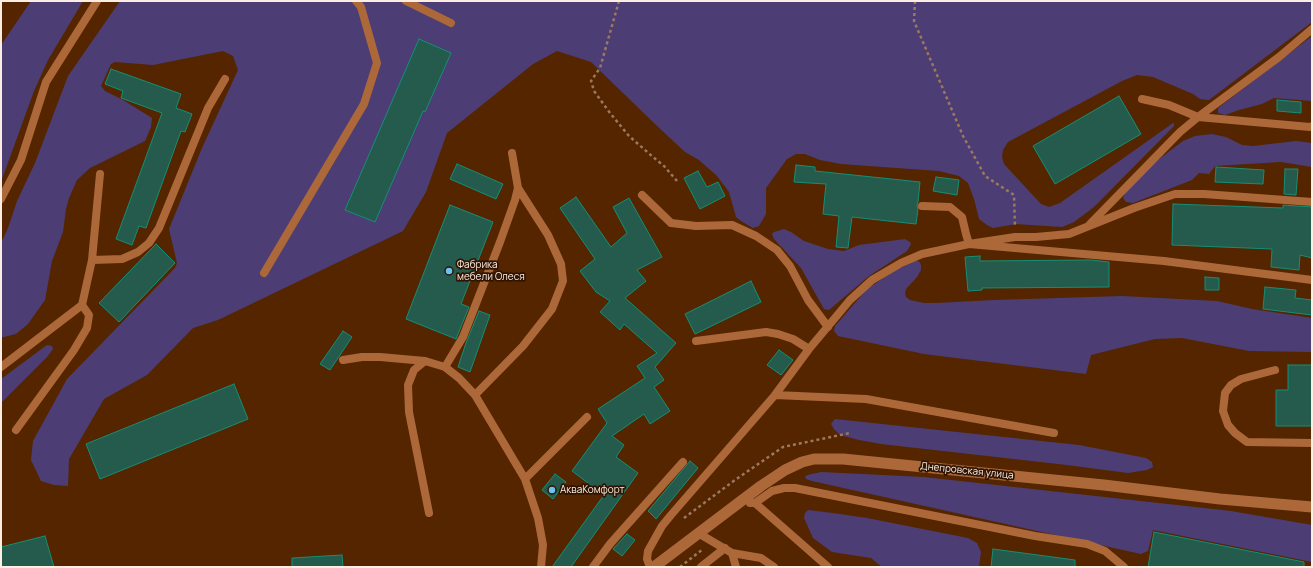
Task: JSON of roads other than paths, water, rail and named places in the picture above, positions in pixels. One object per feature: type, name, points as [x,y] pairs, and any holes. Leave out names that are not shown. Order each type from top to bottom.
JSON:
[{"type":"main road","name":"Днепровская улица","points":[[654,567],[740,501],[785,470],[802,462],[814,459],[843,459],[1104,485],[1220,499],[1312,507]]},
{"type":"lane","points":[[1,199],[22,160],[46,82],[97,1]]},
{"type":"lane","points":[[264,273],[364,104],[377,63],[361,7],[356,1]]},
{"type":"lane","points":[[406,1],[451,23]]},
{"type":"lane","points":[[1088,226],[1180,132],[1279,57],[1312,29]]},
{"type":"lane","points":[[92,260],[122,260],[138,252],[149,242],[159,228],[208,108],[225,79]]},
{"type":"lane","points":[[1142,99],[1169,105],[1198,117],[1312,126]]},
{"type":"lane","points":[[475,395],[523,346],[552,309],[562,281],[561,264],[548,235],[518,188],[512,153]]},
{"type":"lane","points":[[1,367],[82,305],[92,260],[100,174]]},
{"type":"lane","points":[[445,367],[463,337],[500,242],[518,188]]},
{"type":"lane","points":[[650,567],[647,559],[648,551],[662,526],[775,395],[809,349],[850,300],[872,280],[901,263],[922,254],[969,244],[1015,237],[1069,234],[1175,194],[1204,194],[1312,202]]},
{"type":"lane","points":[[642,195],[671,223],[696,226],[732,225],[756,236],[777,250],[790,266],[808,300],[828,327]]},
{"type":"lane","points":[[922,206],[950,207],[962,217],[969,244]]},
{"type":"lane","points":[[969,244],[1157,261],[1312,280]]},
{"type":"lane","points":[[16,430],[74,350],[87,328],[89,315],[82,305]]},
{"type":"lane","points":[[696,341],[766,332],[792,339],[809,349]]},
{"type":"lane","points":[[343,360],[362,357],[380,357],[425,361],[445,367],[459,378],[475,395],[525,479],[538,518],[543,545],[541,567]]},
{"type":"lane","points":[[425,361],[414,370],[408,385],[409,412],[429,513]]},
{"type":"lane","points":[[1275,370],[1241,379],[1231,385],[1225,393],[1223,411],[1228,424],[1235,433],[1247,442],[1312,442]]},
{"type":"lane","points":[[775,395],[866,399],[1054,433]]},
{"type":"lane","points":[[525,479],[587,417]]},
{"type":"lane","points":[[593,567],[610,544],[683,462]]},
{"type":"lane","points":[[755,503],[772,491],[784,488],[794,488],[1035,536],[1087,544],[1105,551],[1120,565]]},
{"type":"lane","points":[[740,501],[755,503],[828,567]]},
{"type":"lane","points":[[698,533],[732,553],[761,558],[774,567]]},
{"type":"lane","points":[[701,567],[724,548]]},
{"type":"lane","points":[[732,553],[736,567]]},
{"type":"place","name":"Фабрика мебели Олеся","points":[[449,271]]},
{"type":"place","name":"АкваКомфорт","points":[[552,490]]}]
